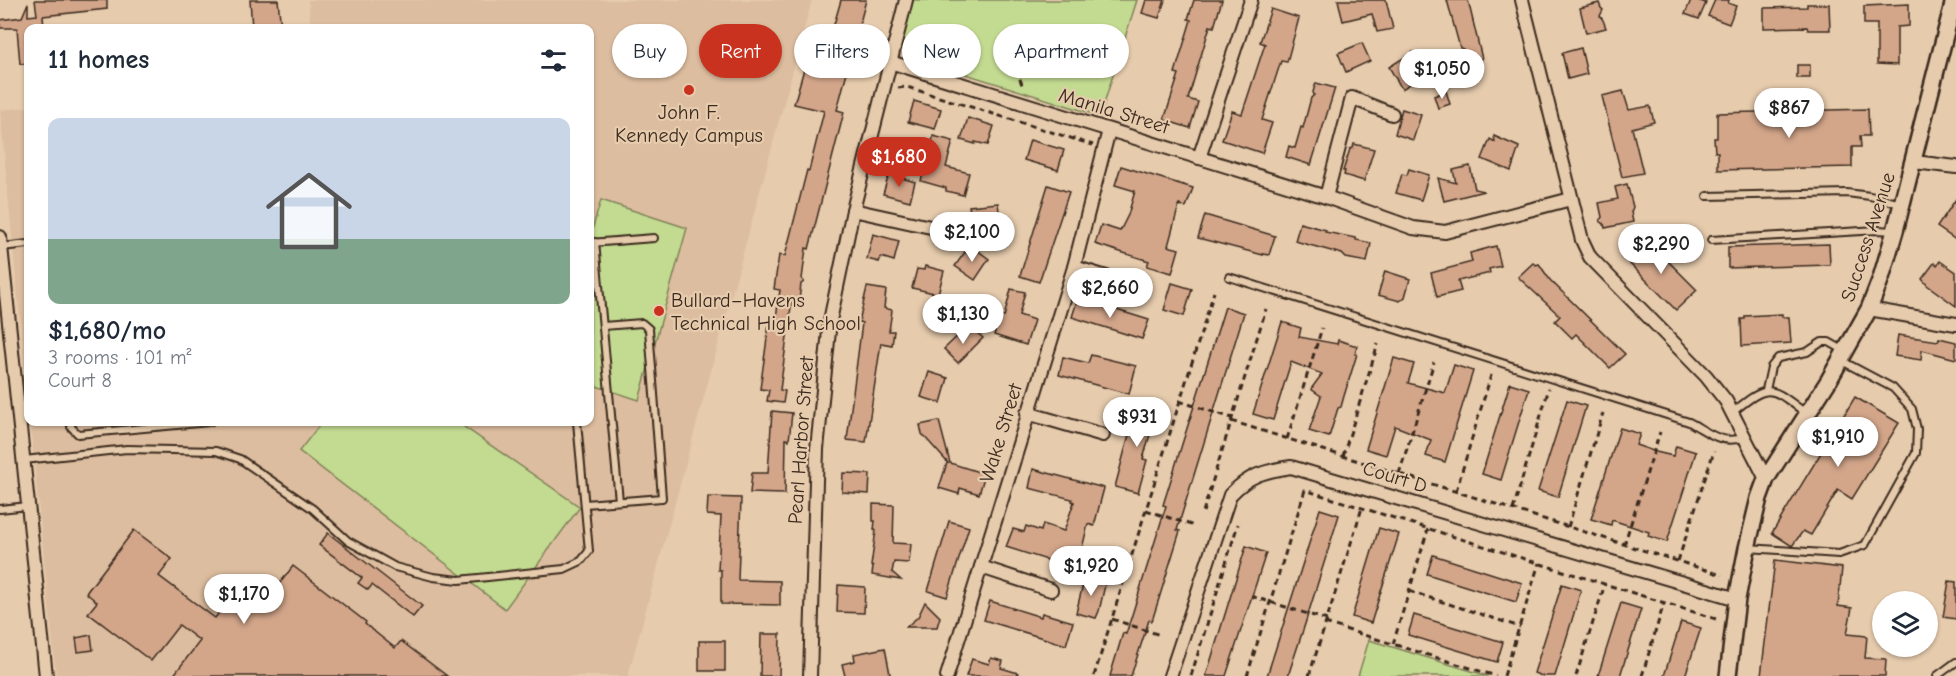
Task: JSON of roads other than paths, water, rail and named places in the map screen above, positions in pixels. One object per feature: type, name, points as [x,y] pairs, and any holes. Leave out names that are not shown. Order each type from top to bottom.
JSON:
[{"type":"street","name":"Pearl Harbor Street","points":[[890,62],[906,0]]},
{"type":"street","points":[[1199,159],[1251,0]]},
{"type":"street","points":[[1522,0],[1571,199],[1582,240],[1590,257],[1706,376],[1733,412],[1766,479]]},
{"type":"street","name":"Success Avenue","points":[[1728,676],[1737,599],[1759,498],[1766,479],[1843,356],[1869,309],[1881,278],[1914,162],[1954,0]]},
{"type":"street","name":"Manila Street","points":[[890,62],[1326,197],[1413,228],[1445,232],[1571,199]]},
{"type":"street","name":"Pearl Harbor Street","points":[[810,676],[817,449],[830,321],[853,210],[886,78]]},
{"type":"street","points":[[1326,197],[1352,98],[1392,114]]},
{"type":"street","name":"Wake Street","points":[[947,676],[1074,267],[1109,130]]},
{"type":"street","points":[[1914,162],[1956,167]]},
{"type":"street","points":[[853,210],[935,228]]},
{"type":"street","points":[[1,242],[23,406],[24,460],[46,676]]},
{"type":"street","points":[[1074,267],[1132,285]]},
{"type":"street","points":[[1869,309],[1956,324]]},
{"type":"street","points":[[1027,413],[1103,435]]},
{"type":"street","name":"Court D","points":[[1170,676],[1230,495],[1243,482],[1266,471],[1291,467],[1737,599]]},
{"type":"street","points":[[981,567],[1051,590]]},
{"type":"lane","points":[[1707,196],[1847,193],[1901,204]]},
{"type":"lane","points":[[1711,240],[1878,230],[1895,231]]},
{"type":"lane","points":[[594,243],[654,238]]},
{"type":"lane","points":[[1,242],[24,244]]},
{"type":"lane","points":[[594,258],[603,326],[619,501]]},
{"type":"lane","points":[[1229,277],[1689,422],[1726,440],[1735,441],[1745,437]]},
{"type":"lane","points":[[585,504],[662,498],[649,329],[642,323],[603,326]]},
{"type":"lane","points":[[1747,548],[1839,554],[1865,545],[1916,453],[1917,429],[1912,410],[1893,388],[1843,356],[1829,342],[1822,342],[1807,352],[1778,358],[1771,367],[1766,390]]},
{"type":"lane","points":[[1733,412],[1751,396],[1766,390],[1780,394],[1807,414]]},
{"type":"lane","points":[[71,426],[78,434],[166,426]]},
{"type":"lane","points":[[24,460],[127,449],[216,451],[240,459],[313,509],[348,541],[395,567],[433,577],[459,580],[564,569],[581,561],[589,551],[577,426]]},
{"type":"lane","points":[[0,509],[28,506]]},
{"type":"lane","points":[[1936,676],[1956,662]]},
{"type":"place","name":"John F. Kennedy Campus","points":[[689,90]]},
{"type":"place","name":"Bullard–Havens Technical High School","points":[[659,311]]}]
